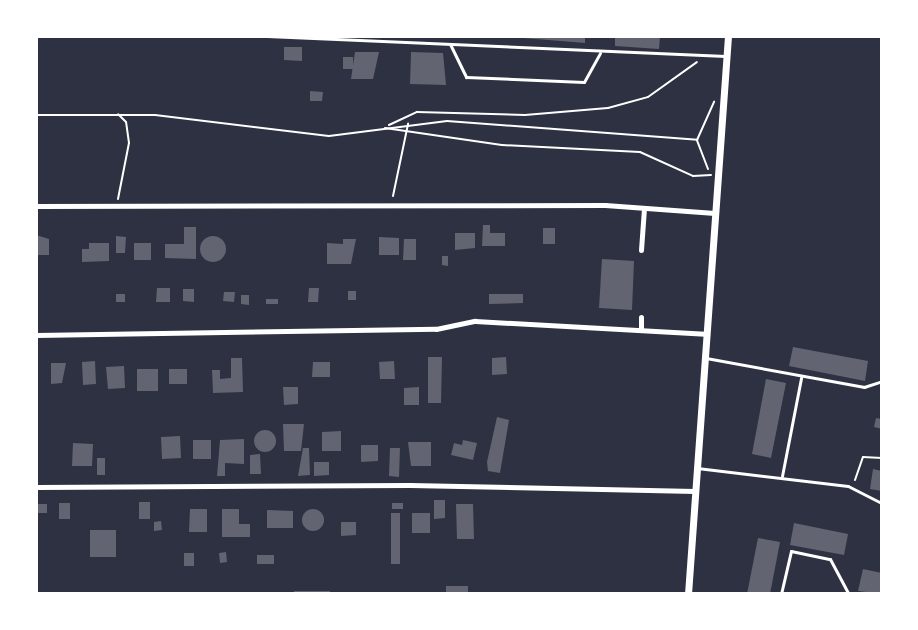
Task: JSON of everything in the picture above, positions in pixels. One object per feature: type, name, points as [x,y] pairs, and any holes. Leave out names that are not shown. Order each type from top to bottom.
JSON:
[{"type":"street","points":[[688,594],[715,213],[714,178],[728,36]]},
{"type":"street","points":[[36,206],[391,205],[644,208],[715,213]]},
{"type":"street","points":[[641,250],[644,208]]},
{"type":"street","points":[[641,317],[641,330]]},
{"type":"street","points":[[36,335],[436,329],[475,321],[705,334]]},
{"type":"street","points":[[36,487],[410,485],[695,491]]},
{"type":"lane","points":[[267,36],[726,56]]},
{"type":"lane","points":[[426,36],[434,44]]},
{"type":"lane","points":[[450,44],[466,77],[584,82],[601,51]]},
{"type":"lane","points":[[704,358],[864,387],[882,381]]},
{"type":"lane","points":[[782,476],[801,378]]},
{"type":"lane","points":[[697,468],[782,476],[852,489],[882,503]]},
{"type":"lane","points":[[781,594],[791,551],[830,559],[849,594]]},
{"type":"path","points":[[384,127],[417,112],[525,115],[608,108],[677,81],[704,55]]},
{"type":"path","points":[[714,178],[698,153],[697,140],[724,88]]},
{"type":"path","points":[[118,113],[126,122],[129,143],[118,206]]},
{"type":"path","points":[[36,115],[118,113],[310,136],[408,124],[606,130],[697,140]]},
{"type":"path","points":[[391,205],[408,124]]},
{"type":"path","points":[[384,127],[406,135],[640,152],[693,176],[714,178]]},
{"type":"path","points":[[852,489],[863,457],[882,458]]},
{"type":"building","points":[[498,36],[585,36],[585,43]]},
{"type":"building","points":[[615,36],[660,36],[659,49],[615,46]]},
{"type":"building","points":[[284,47],[302,47],[302,61],[284,60]]},
{"type":"building","points":[[355,52],[379,52],[373,79],[351,79]]},
{"type":"building","points":[[411,52],[443,53],[446,85],[410,84]]},
{"type":"building","points":[[343,57],[353,57],[353,69],[343,69]]},
{"type":"building","points":[[310,91],[323,92],[322,101],[310,101]]},
{"type":"building","points":[[483,225],[490,225],[490,233],[505,233],[505,246],[482,246]]},
{"type":"building","points":[[184,227],[196,227],[196,259],[165,258],[165,244],[184,244]]},
{"type":"building","points":[[543,228],[555,228],[555,244],[543,244]]},
{"type":"building","points":[[455,233],[475,233],[475,248],[455,250]]},
{"type":"building","points":[[36,235],[49,239],[49,255],[36,255]]},
{"type":"building","points":[[116,236],[126,237],[125,253],[116,253]]},
{"type":"building","points":[[213,236],[222,240],[226,249],[222,258],[213,262],[204,258],[200,249],[204,240]]},
{"type":"building","points":[[379,237],[399,238],[399,255],[379,255]]},
{"type":"building","points":[[343,239],[356,239],[351,264],[327,264],[327,243],[343,244]]},
{"type":"building","points":[[404,239],[416,239],[416,260],[403,260]]},
{"type":"building","points":[[89,243],[109,243],[109,261],[82,262],[82,249],[89,249]]},
{"type":"building","points":[[134,243],[151,243],[151,260],[134,260]]},
{"type":"building","points":[[442,256],[448,256],[448,266],[442,265]]},
{"type":"building","points":[[602,259],[634,261],[632,310],[599,308]]},
{"type":"building","points":[[157,288],[170,288],[170,302],[156,302]]},
{"type":"building","points":[[309,288],[319,288],[318,302],[308,302]]},
{"type":"building","points":[[183,289],[194,289],[194,302],[183,301]]},
{"type":"building","points":[[348,291],[356,291],[356,300],[348,300]]},
{"type":"building","points":[[224,292],[235,292],[234,302],[223,301]]},
{"type":"building","points":[[116,294],[125,294],[125,302],[116,302]]},
{"type":"building","points":[[489,294],[523,294],[523,303],[489,304]]},
{"type":"building","points":[[241,295],[249,295],[249,305],[241,304]]},
{"type":"building","points":[[266,299],[278,299],[278,304],[266,304]]},
{"type":"building","points":[[793,347],[868,361],[865,381],[789,366]]},
{"type":"building","points":[[428,357],[442,357],[441,403],[428,403]]},
{"type":"building","points":[[506,357],[507,374],[492,375],[492,358]]},
{"type":"building","points":[[231,358],[242,358],[243,392],[213,393],[212,370],[220,370],[220,379],[231,378]]},
{"type":"building","points":[[95,361],[96,384],[83,385],[82,362]]},
{"type":"building","points":[[394,361],[395,379],[380,379],[379,362]]},
{"type":"building","points":[[313,362],[330,362],[330,377],[312,377]]},
{"type":"building","points":[[51,363],[66,363],[62,383],[51,384]]},
{"type":"building","points":[[124,366],[125,388],[108,389],[106,367]]},
{"type":"building","points":[[137,369],[158,369],[158,391],[137,391]]},
{"type":"building","points":[[169,369],[187,369],[187,384],[169,384]]},
{"type":"building","points":[[766,379],[786,383],[771,458],[752,454]]},
{"type":"building","points":[[283,387],[298,387],[298,404],[284,405]]},
{"type":"building","points":[[419,387],[419,405],[404,405],[404,388]]},
{"type":"building","points":[[497,417],[509,420],[500,473],[488,471],[487,462]]},
{"type":"building","points":[[876,418],[882,419],[882,429],[874,427]]},
{"type":"building","points":[[283,424],[304,424],[301,451],[284,451]]},
{"type":"building","points":[[261,430],[269,430],[276,441],[269,452],[261,452],[254,445],[254,437]]},
{"type":"building","points":[[341,431],[341,451],[322,451],[322,432]]},
{"type":"building","points":[[180,436],[181,458],[162,459],[161,437]]},
{"type":"building","points":[[244,439],[244,464],[225,463],[225,476],[217,476],[220,440]]},
{"type":"building","points":[[193,440],[211,440],[211,459],[193,459]]},
{"type":"building","points":[[463,440],[477,443],[473,460],[451,455],[454,443],[462,445]]},
{"type":"building","points":[[408,442],[431,442],[431,466],[411,466]]},
{"type":"building","points":[[73,443],[93,444],[92,466],[72,466]]},
{"type":"building","points":[[361,445],[378,445],[378,461],[361,462]]},
{"type":"building","points":[[303,448],[309,448],[310,475],[298,476]]},
{"type":"building","points":[[390,448],[400,448],[399,477],[389,476]]},
{"type":"building","points":[[260,454],[261,474],[250,474],[250,455]]},
{"type":"building","points":[[97,458],[105,458],[105,475],[97,475]]},
{"type":"building","points":[[314,462],[329,462],[329,475],[314,476]]},
{"type":"building","points":[[873,469],[882,471],[882,491],[870,489]]},
{"type":"building","points":[[434,500],[445,500],[445,518],[434,519]]},
{"type":"building","points":[[139,502],[150,502],[150,519],[139,519]]},
{"type":"building","points":[[59,503],[70,503],[70,519],[59,519]]},
{"type":"building","points":[[392,503],[403,503],[403,509],[392,509]]},
{"type":"building","points":[[38,504],[47,504],[47,513],[38,513]]},
{"type":"building","points":[[456,504],[473,504],[474,539],[457,539]]},
{"type":"building","points":[[190,509],[207,509],[207,532],[189,532]]},
{"type":"building","points":[[222,509],[239,509],[239,524],[250,524],[250,537],[222,537]]},
{"type":"building","points":[[313,509],[321,512],[324,520],[321,528],[313,531],[305,528],[302,520],[305,512]]},
{"type":"building","points":[[267,510],[293,511],[293,528],[267,528]]},
{"type":"building","points":[[391,513],[400,513],[400,564],[391,564]]},
{"type":"building","points":[[412,513],[430,513],[430,533],[412,533]]},
{"type":"building","points":[[161,521],[162,530],[154,531],[154,522]]},
{"type":"building","points":[[341,522],[356,522],[356,535],[341,536]]},
{"type":"building","points":[[794,523],[848,534],[844,555],[790,545]]},
{"type":"building","points":[[90,530],[116,530],[116,557],[90,557]]},
{"type":"building","points":[[758,538],[780,542],[770,594],[747,594]]},
{"type":"building","points":[[226,552],[227,562],[220,563],[219,553]]},
{"type":"building","points":[[184,553],[194,553],[194,566],[184,566]]},
{"type":"building","points":[[257,555],[274,555],[274,564],[257,564]]},
{"type":"building","points":[[863,569],[882,573],[882,594],[858,591]]},
{"type":"building","points":[[446,586],[468,586],[468,594],[446,594]]},
{"type":"building","points":[[294,591],[330,591],[330,594],[294,594]]}]
